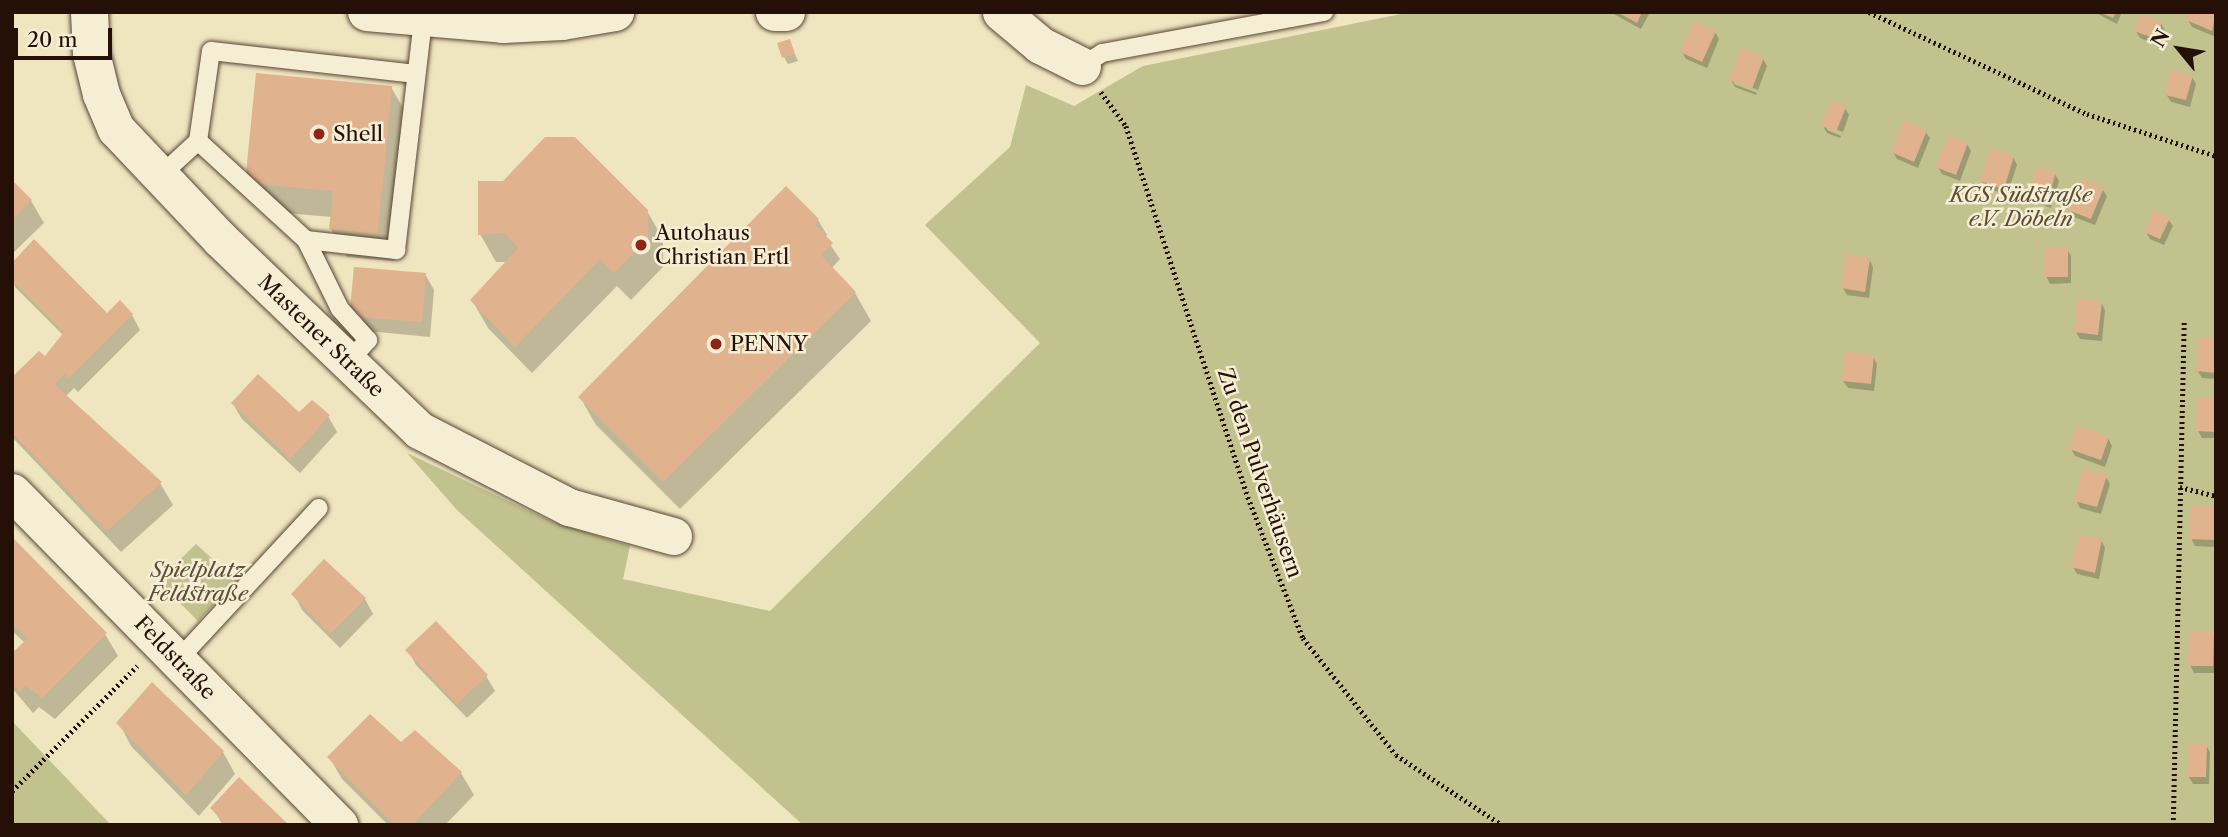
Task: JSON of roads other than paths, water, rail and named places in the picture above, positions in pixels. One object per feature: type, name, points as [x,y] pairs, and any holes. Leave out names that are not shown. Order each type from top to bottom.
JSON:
[{"type":"main road","points":[[367,12],[503,24],[562,21],[615,12]]},
{"type":"street","name":"Mastener Straße","points":[[89,12],[91,52],[101,94],[116,129],[220,239],[419,430],[569,507],[673,536]]},
{"type":"street","points":[[774,12],[786,12]]},
{"type":"street","points":[[1001,12],[1040,45],[1082,66]]},
{"type":"street","name":"Feldstraße","points":[[12,492],[339,825]]},
{"type":"lane","points":[[1082,66],[1102,53],[1324,12]]},
{"type":"lane","points":[[306,240],[396,250],[423,19]]},
{"type":"lane","points":[[160,176],[198,141],[211,51],[416,74]]},
{"type":"lane","points":[[198,141],[306,240],[340,309],[368,340],[348,362]]},
{"type":"lane","points":[[169,652],[319,508]]},
{"type":"place","name":"Shell","points":[[319,134]]},
{"type":"place","name":"Autohaus Christian Ertl","points":[[641,245]]},
{"type":"place","name":"PENNY","points":[[716,344]]},
{"type":"park label","name":"KGS Südstraße e.V. Döbeln","points":[[2021,207]]},
{"type":"park label","name":"Spielplatz Feldstraße","points":[[198,582]]}]
